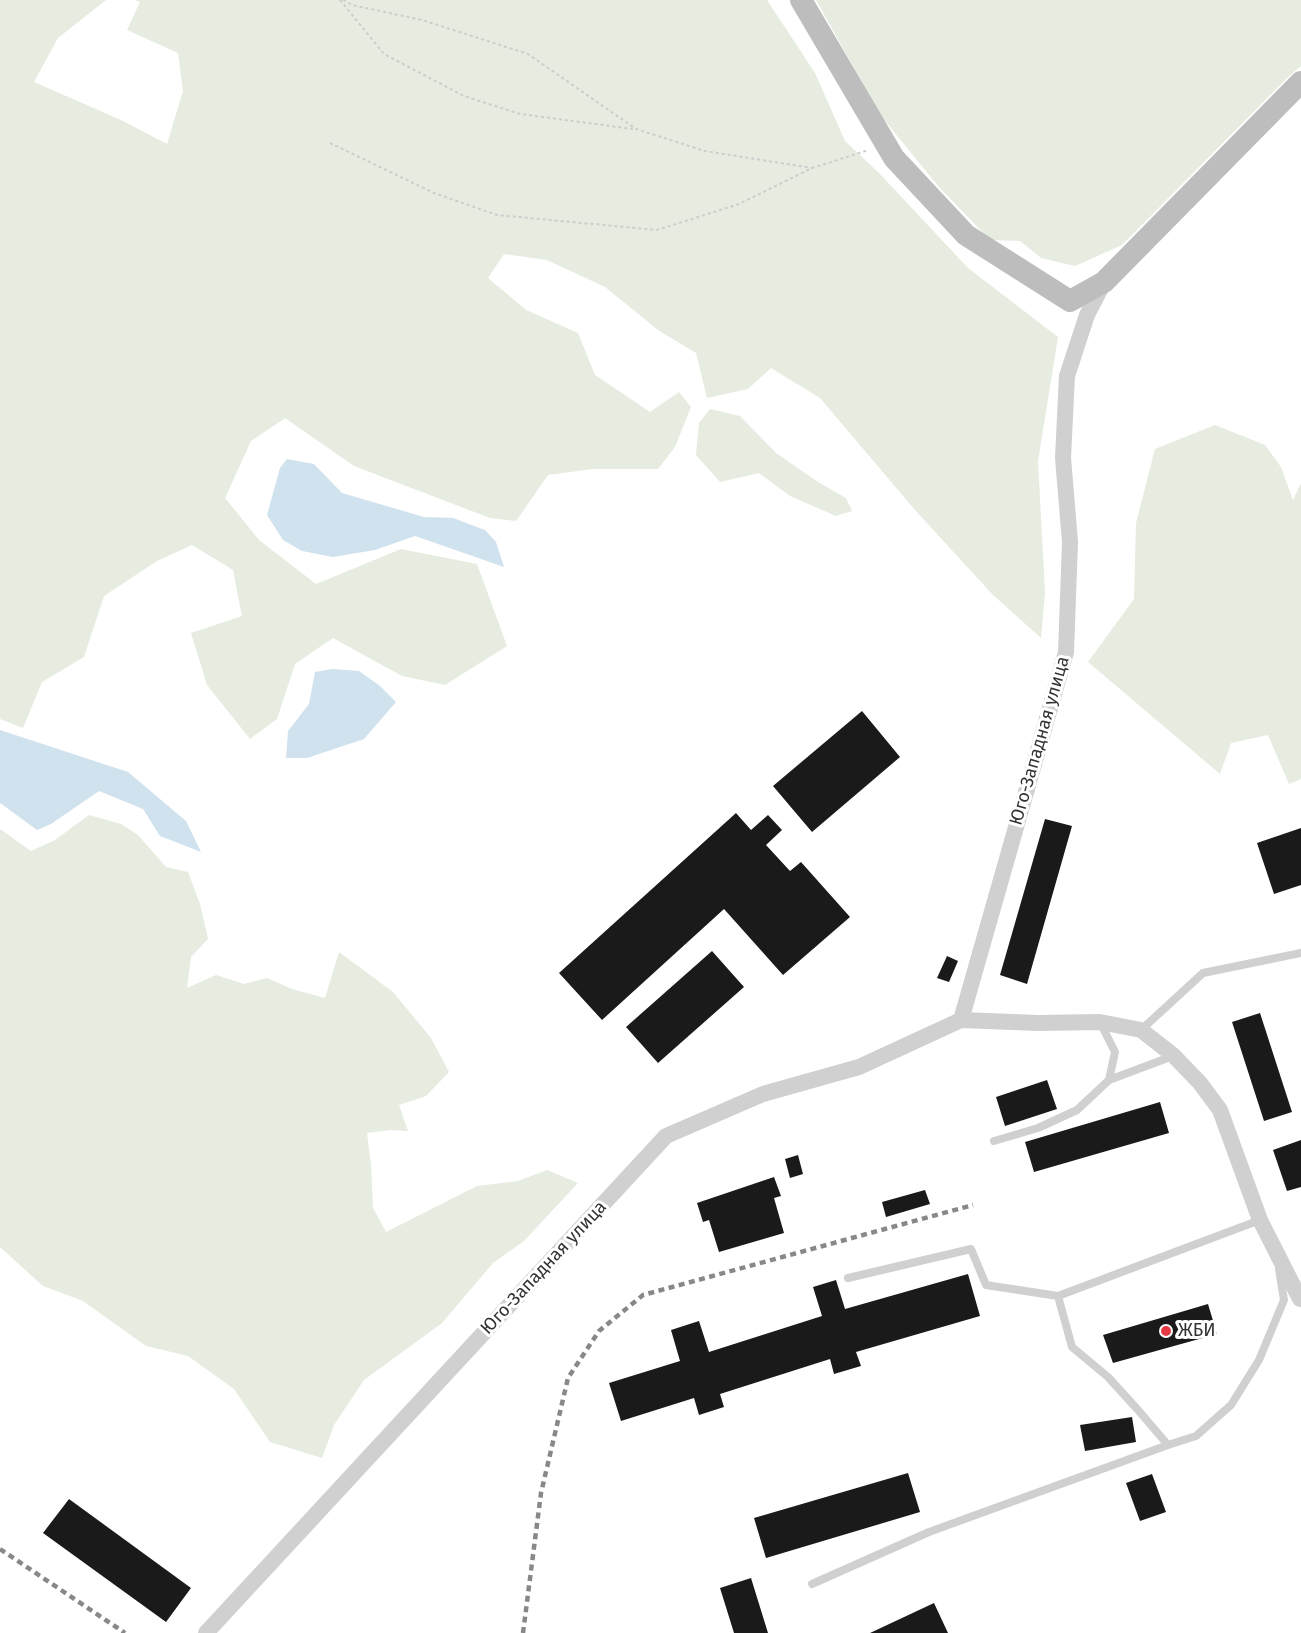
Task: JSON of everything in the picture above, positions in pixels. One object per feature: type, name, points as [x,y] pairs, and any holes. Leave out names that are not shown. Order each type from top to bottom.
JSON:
[{"type":"street","points":[[801,0],[894,158],[966,235],[1078,308],[1301,82]]},
{"type":"street","name":"Юго-Западная улица","points":[[961,1020],[1066,652],[1070,542],[1063,458],[1067,376],[1078,308]]},
{"type":"street","name":"Юго-Западная улица","points":[[206,1633],[666,1136],[763,1094],[859,1067],[961,1020],[1038,1023],[1100,1022],[1141,1030],[1173,1055],[1200,1083],[1220,1110],[1260,1220],[1295,1300]]},
{"type":"lane","points":[[1141,1030],[1203,973],[1301,953]]},
{"type":"lane","points":[[1100,1022],[1115,1052],[1108,1080]]},
{"type":"lane","points":[[994,1141],[1038,1128],[1077,1110],[1108,1080],[1173,1055]]},
{"type":"lane","points":[[848,1278],[971,1249],[986,1285],[1058,1296],[1260,1220]]},
{"type":"lane","points":[[1058,1296],[1072,1347],[1108,1377],[1168,1445]]},
{"type":"lane","points":[[812,1584],[929,1532],[1196,1436],[1231,1406],[1295,1300]]},
{"type":"path","points":[[342,0],[352,5],[422,20],[528,54],[636,129]]},
{"type":"path","points":[[342,0],[384,54],[464,96],[520,114],[636,129],[705,151],[812,168]]},
{"type":"path","points":[[330,143],[434,193],[497,215],[657,230],[739,204],[812,168],[886,144]]},
{"type":"shaded area","points":[[0,0],[106,0],[58,38],[34,82],[121,120],[167,144],[183,91],[178,53],[127,30],[140,2],[135,0],[767,0],[815,73],[845,141],[879,173],[968,268],[1058,337],[1038,461],[1045,593],[1041,638],[992,594],[915,510],[820,398],[771,368],[748,389],[707,398],[696,353],[658,330],[605,287],[547,260],[504,254],[488,278],[526,310],[578,333],[595,375],[650,412],[679,392],[691,407],[675,447],[658,469],[593,469],[548,475],[516,521],[490,518],[354,466],[285,418],[251,441],[225,498],[259,540],[316,584],[401,549],[477,564],[507,646],[445,685],[402,676],[333,638],[295,664],[277,719],[250,739],[207,685],[191,633],[242,616],[233,570],[192,545],[157,561],[104,596],[84,657],[42,682],[23,728],[0,719]]},
{"type":"shaded area","points":[[816,0],[1301,0],[1301,66],[1122,245],[1075,266],[1041,258],[1020,241],[990,240],[939,187],[881,116]]},
{"type":"shaded area","points":[[710,409],[740,416],[776,453],[846,498],[852,511],[836,516],[790,496],[759,473],[720,482],[696,455],[699,423]]},
{"type":"shaded area","points":[[1215,425],[1265,445],[1281,467],[1293,500],[1301,483],[1301,779],[1289,784],[1268,735],[1231,743],[1220,774],[1088,662],[1134,599],[1136,523],[1155,449]]},
{"type":"shaded area","points":[[89,815],[121,824],[138,835],[166,867],[188,872],[200,904],[208,939],[191,957],[187,988],[216,975],[244,984],[267,978],[292,989],[325,998],[339,952],[393,992],[431,1038],[449,1072],[426,1096],[399,1105],[408,1131],[390,1130],[367,1133],[373,1208],[386,1232],[477,1186],[518,1181],[547,1170],[578,1183],[524,1241],[493,1263],[442,1323],[364,1380],[334,1425],[322,1458],[270,1442],[234,1389],[188,1356],[146,1346],[83,1301],[43,1286],[0,1247],[0,829],[31,851],[55,840]]},
{"type":"water","points":[[287,459],[314,464],[342,493],[424,517],[453,518],[485,530],[496,542],[504,567],[415,536],[375,550],[333,557],[302,551],[283,540],[267,515],[280,468]]},
{"type":"water","points":[[332,669],[359,671],[380,686],[396,702],[364,739],[307,758],[286,758],[288,731],[309,704],[315,672]]},
{"type":"water","points":[[0,730],[128,772],[186,821],[201,852],[160,836],[143,809],[99,791],[51,824],[37,830],[0,803]]},
{"type":"building","points":[[862,711],[900,757],[812,832],[773,786]]},
{"type":"building","points":[[736,813],[751,830],[768,815],[782,830],[766,845],[790,871],[801,862],[850,917],[783,975],[724,909],[602,1020],[559,973]]},
{"type":"building","points":[[1045,819],[1072,826],[1027,984],[1000,975]]},
{"type":"building","points":[[1301,828],[1301,885],[1274,894],[1257,843]]},
{"type":"building","points":[[712,951],[744,987],[658,1063],[626,1027]]},
{"type":"building","points":[[947,956],[958,961],[949,982],[937,978]]},
{"type":"building","points":[[1260,1013],[1292,1112],[1264,1121],[1232,1022]]},
{"type":"building","points":[[1047,1080],[1057,1109],[1005,1126],[996,1097]]},
{"type":"building","points":[[1160,1102],[1169,1133],[1034,1172],[1025,1142]]},
{"type":"building","points":[[1301,1140],[1301,1187],[1287,1191],[1273,1150]]},
{"type":"building","points":[[798,1155],[803,1174],[790,1178],[785,1159]]},
{"type":"building","points":[[774,1177],[781,1196],[774,1198],[784,1233],[719,1252],[709,1220],[703,1222],[697,1203]]},
{"type":"building","points":[[925,1190],[930,1204],[886,1217],[882,1202]]},
{"type":"building","points":[[968,1274],[980,1316],[856,1352],[861,1366],[834,1374],[830,1359],[720,1394],[724,1407],[699,1415],[694,1398],[621,1421],[609,1383],[680,1361],[671,1330],[699,1321],[709,1352],[822,1316],[813,1287],[836,1280],[845,1309]]},
{"type":"building","name":"ЖБИ","points":[[1208,1304],[1217,1334],[1113,1363],[1103,1335]]},
{"type":"building","points":[[1132,1417],[1136,1442],[1085,1451],[1080,1425]]},
{"type":"building","points":[[908,1473],[920,1512],[766,1558],[754,1518]]},
{"type":"building","points":[[1152,1474],[1166,1512],[1140,1521],[1126,1483]]},
{"type":"building","points":[[69,1499],[191,1588],[166,1622],[43,1533]]},
{"type":"building","points":[[751,1578],[768,1633],[734,1633],[720,1588]]},
{"type":"building","points":[[934,1603],[948,1633],[870,1633]]},
{"type":"railway","points":[[523,1633],[541,1493],[568,1378],[599,1331],[643,1295],[973,1205]]},
{"type":"railway","points":[[0,1549],[125,1633]]},
{"type":"place","name":"ЖБИ","points":[[1166,1331]]}]
